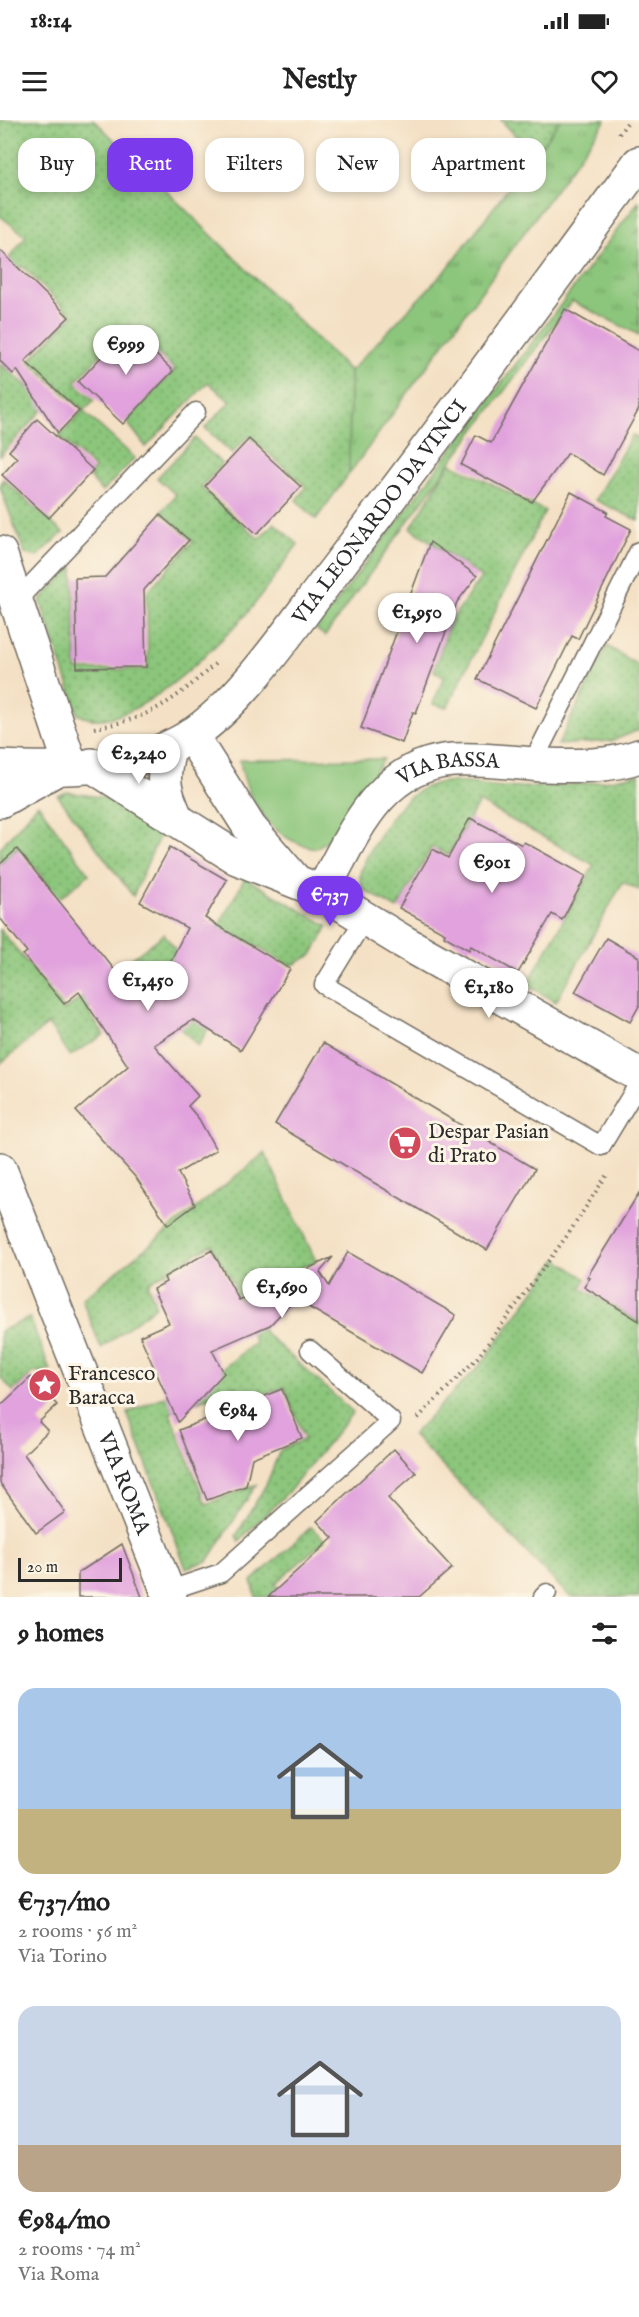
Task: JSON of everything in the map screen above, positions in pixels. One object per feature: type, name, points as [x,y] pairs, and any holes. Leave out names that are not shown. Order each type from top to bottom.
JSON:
[{"type":"street","name":"VIA LEONARDO DA VINCI","points":[[0,767],[72,767],[151,755],[180,741],[225,706],[269,656],[639,163]]},
{"type":"street","points":[[0,553],[72,767],[176,817],[237,858],[308,886],[639,1075]]},
{"type":"street","points":[[176,817],[165,794],[163,771],[180,741],[250,828],[308,886]]},
{"type":"street","name":"VIA BASSA","points":[[308,886],[388,787],[413,769],[453,760],[564,766],[622,762],[639,756]]},
{"type":"street","name":"VIA LEONARDO DA VINCI","points":[[0,801],[72,767]]},
{"type":"street","name":"VIA ROMA","points":[[0,1169],[9,1222],[169,1594]]},
{"type":"lane","points":[[17,600],[196,412]]},
{"type":"lane","points":[[532,764],[639,552]]},
{"type":"lane","points":[[365,918],[324,985],[601,1146],[639,1083]]},
{"type":"lane","points":[[169,1594],[221,1574],[391,1421],[310,1350]]},
{"type":"path","points":[[614,139],[628,120]]},
{"type":"path","points":[[59,731],[129,722],[171,701],[221,659]]},
{"type":"path","points":[[412,1424],[478,1357],[568,1233],[613,1164]]},
{"type":"green space","points":[[0,120],[94,120],[112,138],[107,138],[107,192],[167,192],[350,371],[349,474],[316,519],[296,500],[306,487],[249,436],[232,453],[205,428],[230,402],[208,382],[146,447],[127,422],[175,370],[128,325],[75,382],[94,400],[83,411],[135,458],[102,492],[89,477],[95,469],[59,436],[83,410],[29,361],[72,316],[22,266],[0,289],[0,270],[26,236],[0,216]]},
{"type":"green space","points":[[501,120],[560,120],[546,139],[518,138]]},
{"type":"green space","points":[[560,120],[606,120],[349,474],[350,371],[447,269],[505,192],[546,192],[546,138]]},
{"type":"green space","points":[[639,201],[639,335],[572,301],[450,463],[325,636],[316,629]]},
{"type":"green space","points":[[0,363],[48,404],[0,456]]},
{"type":"green space","points":[[632,435],[639,439],[639,521],[595,500]]},
{"type":"green space","points":[[195,438],[222,464],[201,487],[259,539],[274,523],[298,544],[243,618],[211,650],[166,688],[143,704],[119,715],[97,719],[78,714],[40,600],[73,566],[76,670],[148,669],[147,592],[193,541],[161,512],[176,495],[157,478]]},
{"type":"green space","points":[[450,463],[545,511],[447,708],[433,704],[444,676],[434,671],[450,622],[481,577],[411,528]]},
{"type":"green space","points":[[3,479],[63,533],[37,557],[25,554],[0,487]]},
{"type":"green space","points":[[607,646],[639,666],[639,730],[612,741],[558,745]]},
{"type":"green space","points":[[384,759],[331,838],[316,848],[287,837],[264,817],[248,790],[240,760]]},
{"type":"green space","points":[[639,774],[639,890],[623,882],[556,1002],[527,985],[594,865],[479,802],[448,855],[432,847],[397,909],[363,889],[360,873],[388,821],[401,805],[426,787],[444,782],[503,787],[554,786],[589,783]]},
{"type":"green space","points":[[67,792],[106,798],[162,830],[133,896],[58,796]]},
{"type":"green space","points":[[38,804],[89,874],[60,898],[18,847],[0,863],[0,848]]},
{"type":"green space","points":[[245,878],[328,926],[312,955],[291,966],[239,936],[215,978],[231,989],[198,1046],[179,1026],[162,1040],[156,1031],[173,1016],[146,976],[127,989],[124,985],[87,1010],[104,1035],[70,1056],[48,1024],[0,1064],[0,929],[65,1010],[164,934],[193,972]]},
{"type":"green space","points":[[265,1153],[316,1261],[248,1291],[265,1333],[353,1412],[291,1489],[239,1541],[236,1536],[267,1483],[280,1450],[305,1439],[284,1387],[242,1403],[235,1386],[170,1413],[206,1504],[256,1485],[208,1561],[186,1568],[127,1413],[220,1371],[255,1342],[230,1294],[235,1286],[211,1245],[148,1283],[156,1306],[101,1348],[82,1299]]},
{"type":"green space","points":[[557,1259],[586,1279],[581,1288],[639,1322],[639,1597],[570,1597],[412,1435],[481,1364]]},
{"type":"green space","points":[[30,1318],[50,1370],[33,1373],[13,1391],[0,1377],[0,1331]]},
{"type":"green space","points":[[311,1527],[325,1540],[275,1584],[286,1597],[256,1597],[252,1581]]},
{"type":"building","points":[[0,250],[69,317],[25,361],[79,411],[58,433],[17,370],[13,374],[0,361]]},
{"type":"building","points":[[565,309],[639,351],[639,409],[603,475],[568,453],[532,502],[461,465],[476,435],[491,443]]},
{"type":"building","points":[[128,328],[173,371],[123,424],[78,382]]},
{"type":"building","points":[[37,419],[93,470],[49,518],[2,475],[17,458],[9,451]]},
{"type":"building","points":[[249,439],[301,487],[257,534],[205,486]]},
{"type":"building","points":[[571,492],[608,512],[606,516],[631,529],[578,639],[572,636],[536,708],[477,679]]},
{"type":"building","points":[[160,515],[189,540],[144,590],[146,667],[77,668],[75,578],[105,577]]},
{"type":"building","points":[[430,542],[477,576],[457,602],[416,713],[413,712],[402,743],[361,728]]},
{"type":"building","points":[[470,818],[522,845],[524,842],[586,876],[562,920],[552,914],[518,973],[471,946],[469,950],[444,936],[445,933],[399,908],[433,849],[448,858]]},
{"type":"building","points":[[170,847],[227,880],[205,918],[290,969],[241,1050],[193,1020],[154,1045],[198,1096],[188,1106],[199,1119],[216,1150],[178,1173],[195,1205],[168,1225],[137,1179],[76,1111],[128,1066],[79,992],[64,1004],[23,955],[27,952],[0,918],[0,864],[17,849],[130,989],[170,962],[187,928],[140,902]]},
{"type":"building","points":[[606,938],[639,957],[639,1006],[630,1022],[575,992]]},
{"type":"building","points":[[323,1043],[535,1169],[487,1250],[275,1124]]},
{"type":"building","points":[[639,1193],[639,1321],[584,1287],[590,1278],[587,1277]]},
{"type":"building","points":[[212,1250],[239,1300],[333,1257],[320,1272],[329,1286],[348,1252],[456,1315],[422,1373],[295,1299],[270,1325],[212,1350],[224,1373],[178,1422],[140,1336],[169,1323],[153,1289],[166,1282],[164,1277]]},
{"type":"building","points":[[31,1377],[57,1405],[39,1422],[48,1431],[24,1454],[65,1512],[36,1533],[0,1483],[0,1406]]},
{"type":"building","points":[[282,1389],[302,1438],[252,1458],[246,1486],[207,1500],[179,1430]]},
{"type":"building","points":[[394,1449],[416,1473],[388,1498],[452,1568],[419,1597],[268,1597],[333,1538],[317,1521]]},
{"type":"building","points":[[122,1544],[142,1597],[78,1597],[78,1573]]},
{"type":"place","name":"Despar Pasian di Prato","points":[[405,1143]]},
{"type":"place","name":"Francesco Baracca","points":[[45,1385]]}]
